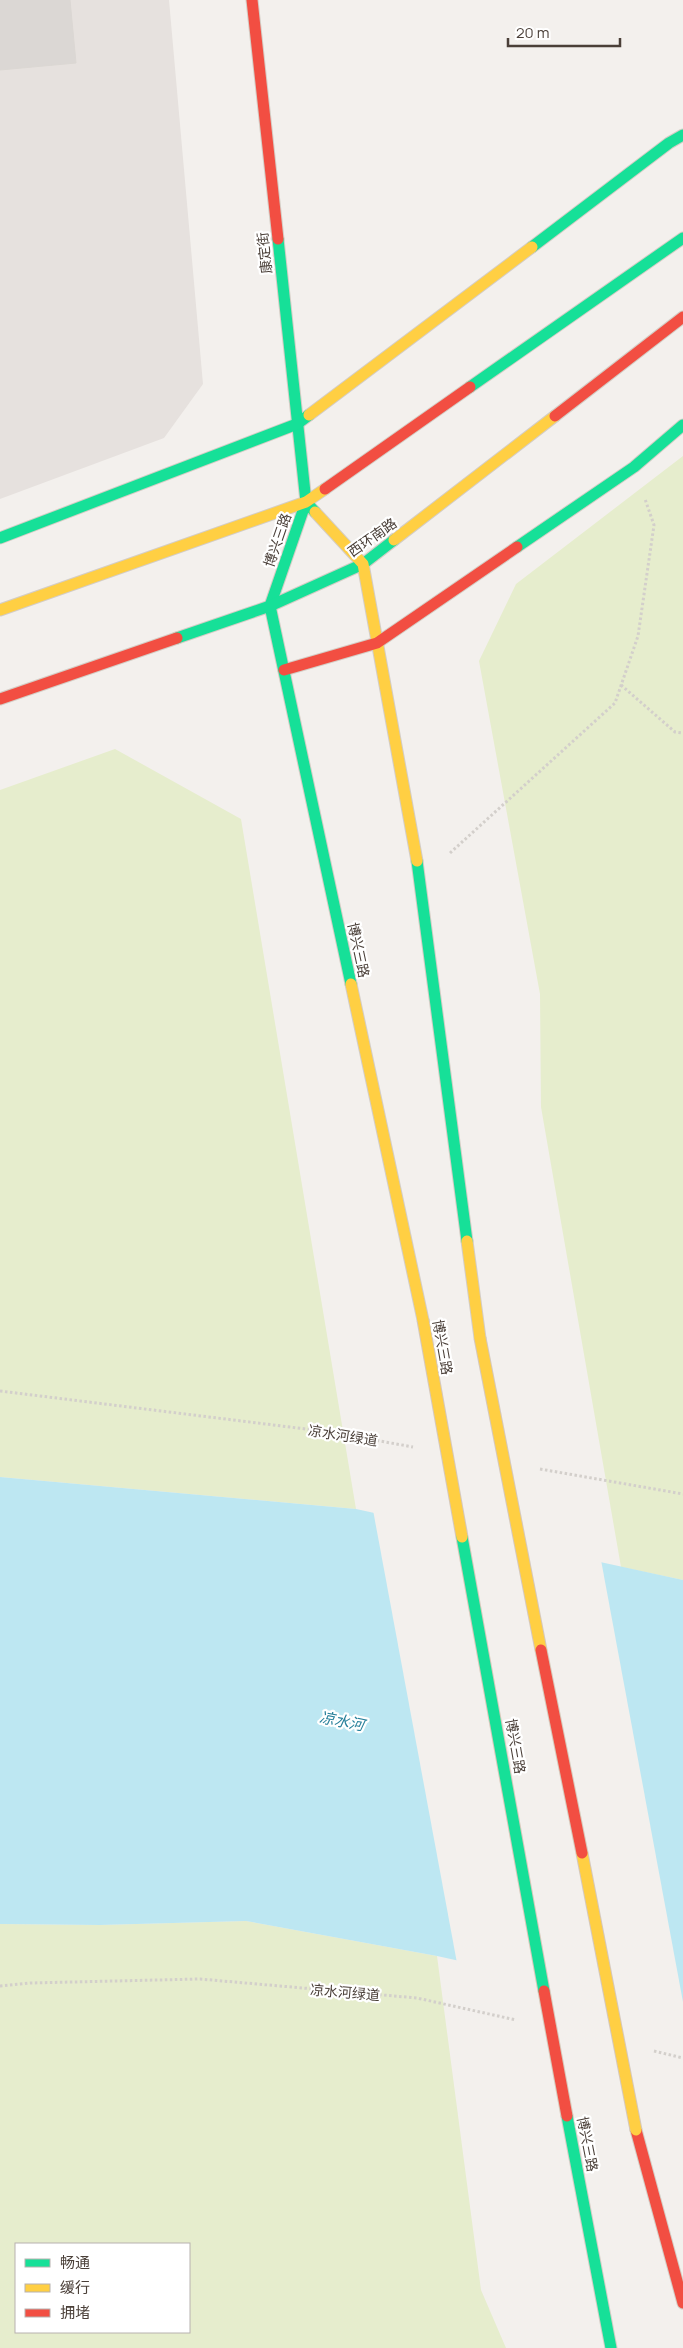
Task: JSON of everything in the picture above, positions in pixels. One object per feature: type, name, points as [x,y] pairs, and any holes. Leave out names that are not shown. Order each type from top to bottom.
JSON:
[{"type":"main road","name":"康定街","points":[[252,0],[306,502]]},
{"type":"main road","points":[[0,538],[297,424],[653,155],[683,135]]},
{"type":"main road","points":[[0,610],[306,502],[683,238]]},
{"type":"main road","name":"西环南路","points":[[0,699],[270,606],[363,564],[683,317]]},
{"type":"main road","points":[[284,670],[377,643],[634,467],[683,424]]},
{"type":"main road","name":"博兴三路","points":[[363,564],[306,502],[270,606],[423,1320],[567,2116],[611,2348]]},
{"type":"main road","points":[[363,564],[420,880],[480,1338],[636,2130],[683,2304]]},
{"type":"path","points":[[420,880],[615,703],[638,636],[654,525],[634,467]]},
{"type":"path","points":[[621,685],[675,732],[683,733]]},
{"type":"path","name":"凉水河绿道","points":[[0,1391],[330,1432],[416,1447]]},
{"type":"path","points":[[532,1468],[683,1494]]},
{"type":"path","name":"凉水河绿道","points":[[0,1986],[30,1983],[200,1979],[417,1998],[521,2021]]},
{"type":"path","points":[[645,2049],[683,2058]]},
{"type":"shaded area","points":[[0,0],[169,0],[203,384],[164,438],[0,499]]},
{"type":"green space","points":[[683,456],[683,1580],[621,1567],[541,1107],[540,994],[479,661],[516,584]]},
{"type":"green space","points":[[115,749],[241,819],[356,1509],[0,1477],[0,790]]},
{"type":"green space","points":[[246,1921],[437,1956],[481,2290],[506,2348],[0,2348],[0,1924],[100,1925]]},
{"type":"water","name":"凉水河","points":[[0,1477],[356,1509],[683,1580],[683,2010],[437,1956],[246,1921],[100,1925],[0,1924]]},
{"type":"pier","points":[[373,1510],[601,1560],[683,2002],[683,2012],[457,1963]]},
{"type":"building","points":[[0,0],[70,0],[76,63],[0,70]]},
{"type":"traffic: fast","points":[[532,247],[669,143],[683,135]]},
{"type":"traffic: fast","points":[[470,387],[683,238]]},
{"type":"traffic: fast","points":[[278,239],[306,502]]},
{"type":"traffic: fast","points":[[0,538],[297,424],[309,415]]},
{"type":"traffic: fast","points":[[517,547],[634,467],[683,425]]},
{"type":"traffic: fast","points":[[315,512],[306,502],[270,606],[351,984]]},
{"type":"traffic: fast","points":[[177,638],[270,606],[363,564],[394,540]]},
{"type":"traffic: fast","points":[[417,861],[467,1241]]},
{"type":"traffic: fast","points":[[462,1537],[544,1991]]},
{"type":"traffic: fast","points":[[567,2116],[611,2348]]},
{"type":"traffic: slow","points":[[309,415],[532,247]]},
{"type":"traffic: slow","points":[[394,540],[555,416]]},
{"type":"traffic: slow","points":[[0,610],[306,502],[325,489]]},
{"type":"traffic: slow","points":[[315,512],[363,564],[417,861]]},
{"type":"traffic: slow","points":[[351,984],[423,1320]]},
{"type":"traffic: slow","points":[[467,1241],[480,1338]]},
{"type":"traffic: slow","points":[[423,1320],[462,1537]]},
{"type":"traffic: slow","points":[[480,1338],[541,1650]]},
{"type":"traffic: slow","points":[[582,1853],[636,2130]]},
{"type":"traffic: jam","points":[[252,0],[278,239]]},
{"type":"traffic: jam","points":[[555,416],[683,317]]},
{"type":"traffic: jam","points":[[325,489],[470,387]]},
{"type":"traffic: jam","points":[[284,670],[377,643],[517,547]]},
{"type":"traffic: jam","points":[[0,699],[177,638]]},
{"type":"traffic: jam","points":[[541,1650],[582,1853]]},
{"type":"traffic: jam","points":[[544,1991],[567,2116]]},
{"type":"traffic: jam","points":[[636,2130],[683,2303]]}]
